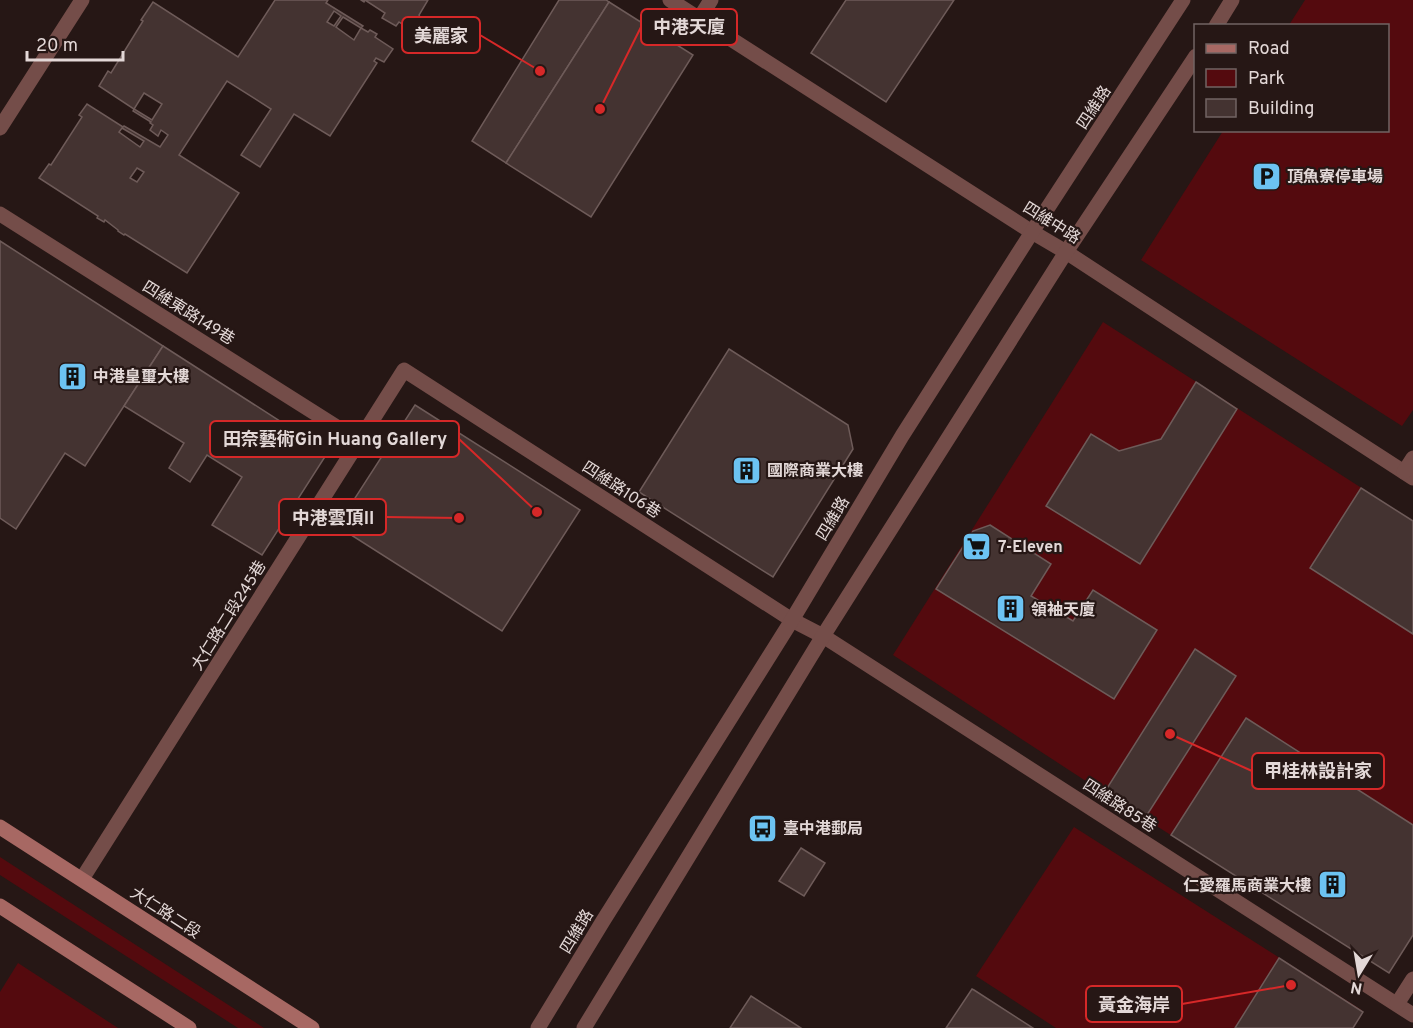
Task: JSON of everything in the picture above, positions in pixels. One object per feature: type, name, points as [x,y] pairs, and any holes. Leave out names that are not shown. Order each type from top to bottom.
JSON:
[{"type":"street","points":[[0,128],[82,0]]},
{"type":"street","name":"四維中路","points":[[670,0],[1066,252],[1408,475]]},
{"type":"street","points":[[699,19],[711,0]]},
{"type":"street","name":"四維路","points":[[538,1028],[792,620],[902,436],[1184,0]]},
{"type":"street","points":[[1217,24],[1232,0]]},
{"type":"street","points":[[584,1028],[824,636],[1066,252],[1194,59]]},
{"type":"street","name":"四維東路149巷","points":[[0,214],[359,441]]},
{"type":"street","name":"大仁路二段245巷","points":[[82,879],[404,370]]},
{"type":"street","name":"四維路106巷","points":[[404,370],[792,620],[824,636]]},
{"type":"street","points":[[1408,475],[1413,458]]},
{"type":"street","name":"四維路85巷","points":[[824,636],[1413,1015]]},
{"type":"street","name":"大仁路二段","points":[[0,826],[312,1028]]},
{"type":"street","points":[[0,906],[189,1028]]},
{"type":"street","points":[[1397,1004],[1413,979]]},
{"type":"green space","points":[[1305,0],[1413,0],[1413,410],[1402,426],[1141,260],[1222,132],[1389,132],[1389,24],[1290,24]]},
{"type":"green space","points":[[1103,322],[1413,521],[1413,935],[1389,973],[1098,789],[893,655]]},
{"type":"green space","points":[[1074,827],[1360,1009],[1363,1012],[1353,1028],[1056,1028],[976,976]]},
{"type":"green space","points":[[0,857],[264,1028],[238,1028],[0,875]]},
{"type":"green space","points":[[18,963],[118,1028],[0,1028],[0,992]]},
{"type":"building","points":[[275,0],[328,0],[326,3],[363,26],[361,28],[377,34],[375,37],[393,49],[384,62],[376,58],[374,61],[377,63],[330,136],[294,114],[260,167],[241,155],[271,109],[227,81],[179,155],[239,193],[187,273],[124,235],[105,220],[104,222],[97,218],[98,216],[39,178],[49,164],[51,165],[82,117],[79,115],[87,104],[160,147],[168,135],[161,130],[158,136],[150,130],[153,125],[151,122],[99,86],[108,71],[111,73],[153,2],[238,57]],"holes":[[[334,11],[341,16],[334,26],[327,22]],[[343,17],[361,28],[354,40],[336,27]],[[144,93],[162,104],[152,120],[134,109]],[[122,128],[144,141],[140,147],[119,132]],[[137,168],[144,172],[137,182],[130,178]]]},
{"type":"building","points":[[365,0],[428,0],[411,30],[399,22],[396,26],[382,18],[385,13]]},
{"type":"building","points":[[559,0],[606,0],[609,2],[506,163],[472,141]]},
{"type":"building","points":[[846,0],[954,0],[886,102],[811,53]]},
{"type":"building","points":[[609,2],[693,55],[591,217],[506,163]]},
{"type":"building","name":"中港皇璽大樓","points":[[0,241],[163,346],[85,466],[65,453],[16,529],[0,518]]},
{"type":"building","points":[[163,346],[328,452],[262,555],[212,525],[242,477],[207,455],[190,482],[169,468],[184,443],[124,406]]},
{"type":"building","name":"國際商業大樓","points":[[729,349],[848,425],[853,449],[773,577],[639,492]]},
{"type":"building","points":[[1196,382],[1237,409],[1140,564],[1046,506],[1091,434],[1119,451],[1161,439]]},
{"type":"building","points":[[415,405],[580,510],[502,631],[337,526]]},
{"type":"building","points":[[1361,488],[1413,521],[1413,634],[1310,568]]},
{"type":"building","name":"領袖天廈","points":[[990,525],[1051,564],[1031,596],[1073,621],[1093,590],[1157,630],[1114,699],[936,589],[973,531]]},
{"type":"building","points":[[1195,649],[1236,676],[1145,818],[1104,793]]},
{"type":"building","name":"仁愛羅馬商業大樓","points":[[1246,718],[1413,825],[1413,935],[1389,973],[1171,835]]},
{"type":"building","points":[[801,848],[825,863],[804,896],[779,881]]},
{"type":"building","points":[[1279,958],[1363,1012],[1353,1028],[1235,1028]]},
{"type":"building","points":[[972,989],[974,990],[1033,1028],[946,1028]]},
{"type":"building","points":[[751,996],[801,1028],[730,1028]]},
{"type":"place","name":"美麗家","points":[[540,71]]},
{"type":"place","name":"中港天廈","points":[[600,109]]},
{"type":"place","name":"頂魚寮停車場","points":[[1266,176]]},
{"type":"place","name":"中港皇璽大樓","points":[[72,376]]},
{"type":"place","name":"國際商業大樓","points":[[746,470]]},
{"type":"place","name":"田奈藝術Gin Huang Gallery","points":[[537,512]]},
{"type":"place","name":"中港雲頂II","points":[[459,518]]},
{"type":"place","name":"7-Eleven","points":[[977,546]]},
{"type":"place","name":"領袖天廈","points":[[1010,609]]},
{"type":"place","name":"甲桂林設計家","points":[[1170,734]]},
{"type":"place","name":"臺中港郵局","points":[[762,828]]},
{"type":"place","name":"仁愛羅馬商業大樓","points":[[1332,885]]},
{"type":"place","name":"黃金海岸","points":[[1291,985]]}]
